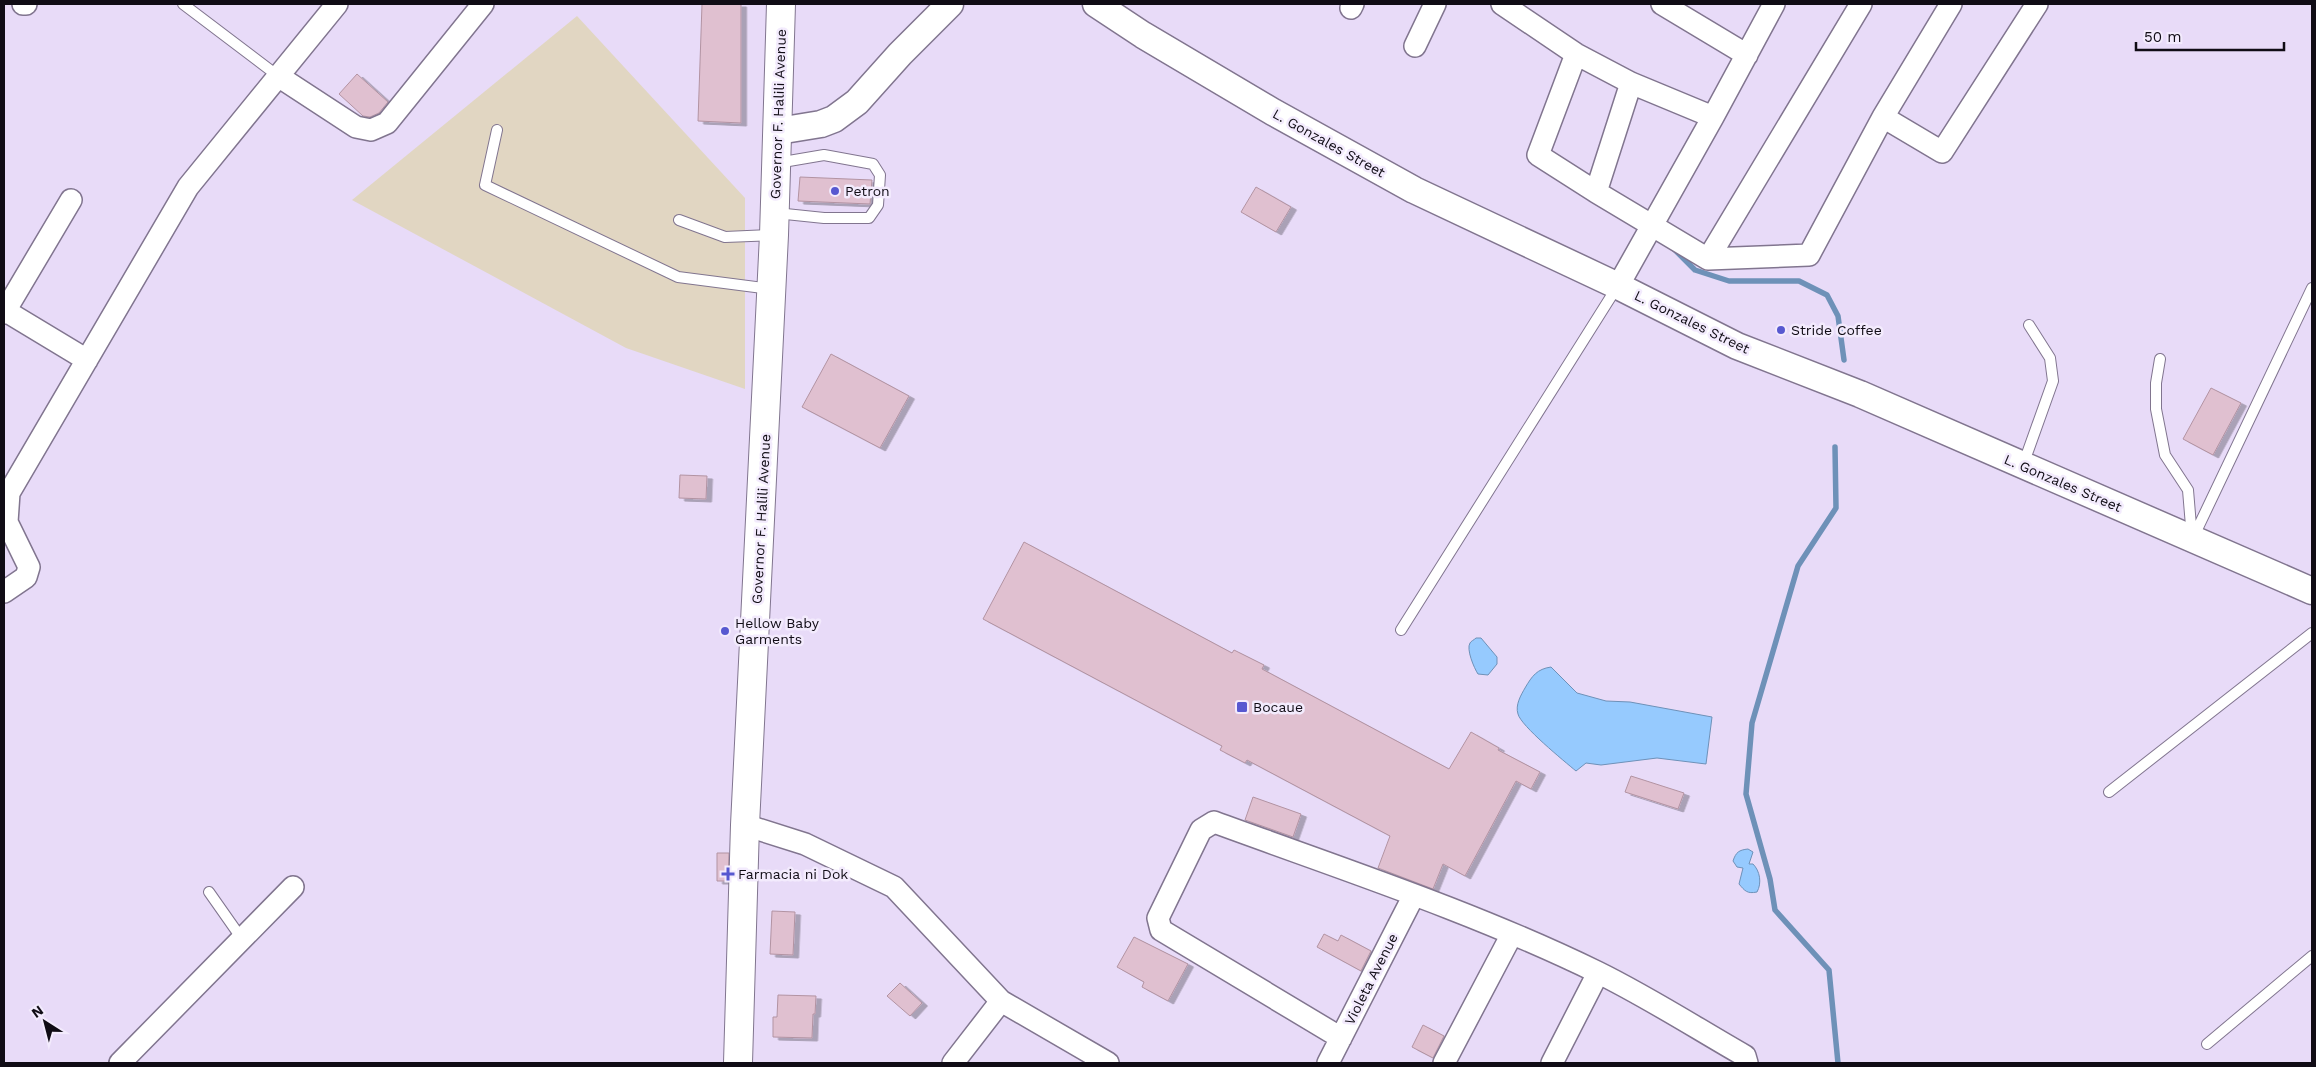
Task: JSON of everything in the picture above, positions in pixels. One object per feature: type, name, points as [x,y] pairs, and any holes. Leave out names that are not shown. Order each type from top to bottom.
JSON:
[{"type":"main road","name":"Governor F. Halili Avenue","points":[[738,1063],[745,825],[777,163],[781,4]]},
{"type":"street","points":[[4,592],[26,576],[29,567],[7,522],[6,490],[87,360],[188,187],[337,4]]},
{"type":"street","points":[[278,76],[356,127],[370,130],[387,123],[483,4]]},
{"type":"street","points":[[778,130],[821,124],[834,119],[857,102],[900,54],[950,4]]},
{"type":"street","name":"L. Gonzales Street","points":[[1096,4],[1143,35],[1273,112],[1406,185],[1618,286],[1738,346],[1860,394],[2312,591]]},
{"type":"street","points":[[1415,46],[1435,4]]},
{"type":"street","points":[[1502,4],[1576,54],[1631,83],[1713,117]]},
{"type":"street","points":[[1662,4],[1747,55]]},
{"type":"street","points":[[1618,286],[1774,4]]},
{"type":"street","points":[[1708,259],[1861,4]]},
{"type":"street","points":[[1576,54],[1538,155],[1708,259],[1809,255],[1883,117],[1951,4]]},
{"type":"street","points":[[1883,117],[1942,152],[2037,4]]},
{"type":"street","points":[[1596,192],[1631,83]]},
{"type":"street","points":[[71,200],[4,311],[87,360]]},
{"type":"street","points":[[1341,1038],[1161,930],[1158,918],[1201,830],[1214,822],[1414,894],[1512,934],[1598,973],[1745,1056],[1747,1063]]},
{"type":"street","points":[[745,825],[805,844],[894,887],[1001,1001],[1108,1063]]},
{"type":"street","points":[[120,1063],[293,887]]},
{"type":"street","name":"Violeta Avenue","points":[[1328,1063],[1414,894]]},
{"type":"street","points":[[1444,1063],[1512,934]]},
{"type":"street","points":[[1553,1063],[1598,973]]},
{"type":"street","points":[[954,1063],[1001,1001]]},
{"type":"lane","points":[[183,4],[278,76]]},
{"type":"lane","points":[[497,130],[485,185],[678,277],[771,288]]},
{"type":"lane","points":[[679,220],[725,237],[774,224],[824,218],[869,218],[878,205],[880,174],[873,164],[824,155],[777,163]]},
{"type":"lane","points":[[1400,630],[1618,286]]},
{"type":"lane","points":[[2192,539],[2312,288]]},
{"type":"lane","points":[[2023,466],[2053,381],[2050,358],[2029,325]]},
{"type":"lane","points":[[2160,359],[2156,409],[2165,456],[2188,490],[2192,539]]},
{"type":"lane","points":[[2109,792],[2312,633]]},
{"type":"lane","points":[[209,892],[242,939]]},
{"type":"lane","points":[[2207,1044],[2312,956]]},
{"type":"shaded area","points":[[577,16],[745,198],[745,389],[626,348],[352,200]]},
{"type":"water","points":[[1476,638],[1481,638],[1497,657],[1497,664],[1488,675],[1478,674],[1471,658],[1470,642]]},
{"type":"water","points":[[1551,667],[1577,693],[1606,701],[1630,702],[1712,717],[1706,764],[1657,758],[1601,765],[1586,763],[1576,771],[1535,735],[1518,714],[1519,700],[1530,680],[1538,671]]},
{"type":"water","points":[[1748,849],[1753,852],[1749,864],[1753,864],[1760,877],[1757,892],[1751,893],[1739,884],[1743,868],[1737,867],[1733,861],[1738,852]]},
{"type":"building","points":[[702,4],[741,4],[741,123],[698,121]]},
{"type":"building","points":[[357,74],[388,102],[379,113],[370,117],[363,116],[339,94]]},
{"type":"building","name":"Petron","points":[[800,177],[872,180],[870,204],[798,201]]},
{"type":"building","points":[[1256,187],[1291,207],[1276,232],[1241,212]]},
{"type":"building","points":[[831,354],[909,396],[880,448],[802,407]]},
{"type":"building","points":[[2211,388],[2241,403],[2213,455],[2183,439]]},
{"type":"building","points":[[680,475],[707,476],[706,499],[679,498]]},
{"type":"building","name":"Bocaue","points":[[1024,542],[1232,653],[1234,650],[1264,665],[1262,669],[1449,769],[1471,732],[1499,748],[1498,750],[1540,772],[1531,789],[1516,781],[1465,876],[1443,864],[1433,889],[1378,868],[1390,836],[1247,760],[1245,763],[1220,750],[1222,746],[983,619]]},
{"type":"building","points":[[1631,776],[1684,793],[1678,809],[1625,792]]},
{"type":"building","points":[[1253,797],[1301,814],[1293,837],[1245,820]]},
{"type":"building","points":[[717,853],[729,853],[728,881],[717,881]]},
{"type":"building","points":[[772,911],[795,912],[793,955],[770,954]]},
{"type":"building","points":[[1324,934],[1338,941],[1341,935],[1371,951],[1361,971],[1317,947]]},
{"type":"building","points":[[1134,937],[1188,964],[1168,1001],[1142,987],[1144,982],[1117,967]]},
{"type":"building","points":[[900,983],[922,1003],[910,1016],[887,996]]},
{"type":"building","points":[[778,995],[816,996],[812,1038],[773,1037],[773,1017],[777,1017]]},
{"type":"building","points":[[1423,1025],[1444,1036],[1433,1058],[1412,1047]]},
{"type":"waterway","points":[[1674,249],[1695,270],[1729,281],[1799,281],[1827,295],[1838,316],[1844,360]]},
{"type":"waterway","points":[[1835,447],[1836,508],[1798,566],[1752,723],[1746,794],[1770,879],[1775,910],[1829,970],[1838,1063]]},
{"type":"place","name":"Petron","points":[[835,191]]},
{"type":"place","name":"Stride Coffee","points":[[1781,330]]},
{"type":"place","name":"Hellow Baby Garments","points":[[725,631]]},
{"type":"place","name":"Bocaue","points":[[1242,707]]},
{"type":"place","name":"Farmacia ni Dok","points":[[728,874]]}]
